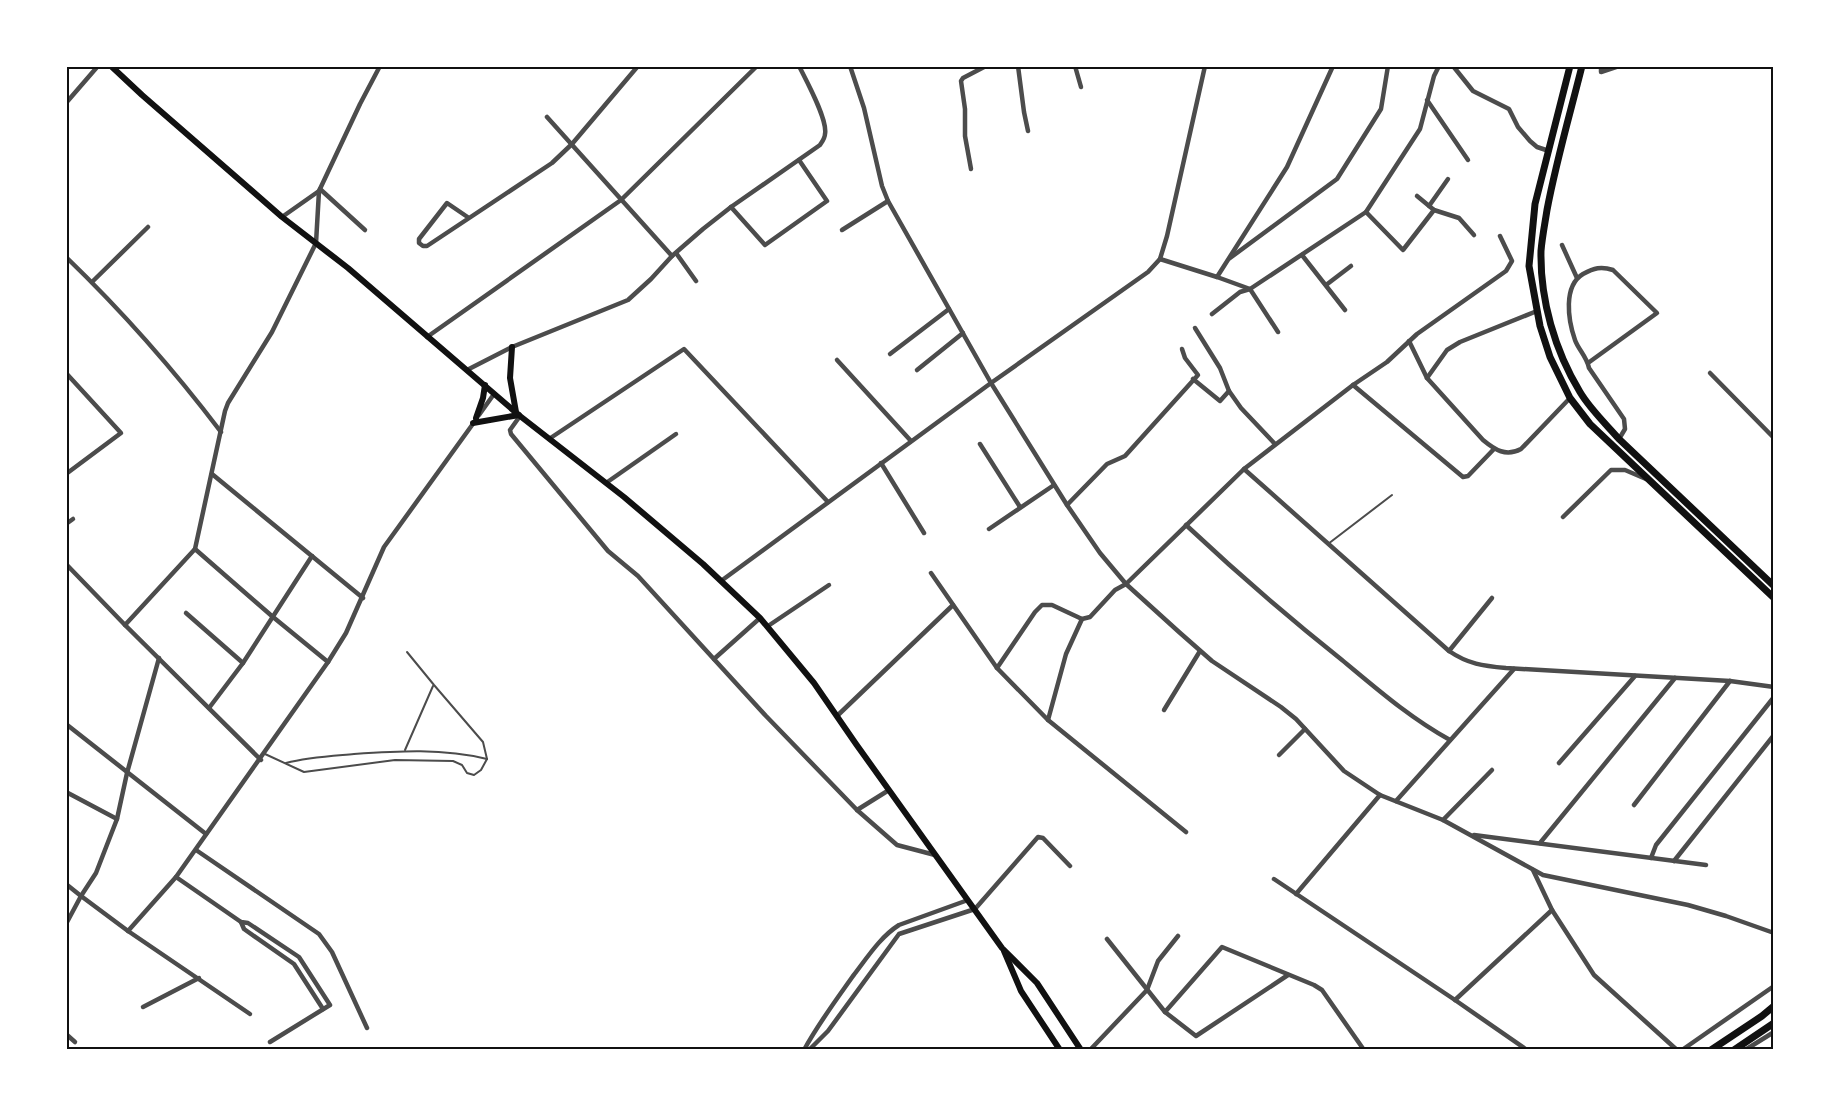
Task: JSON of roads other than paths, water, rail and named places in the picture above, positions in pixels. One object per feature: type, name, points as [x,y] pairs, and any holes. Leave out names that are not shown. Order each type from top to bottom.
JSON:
[{"type":"main road","points":[[111,66],[282,217],[428,336],[494,394],[606,483],[721,581],[768,626],[814,683],[1002,948],[1037,983],[1081,1050]]},
{"type":"main road","points":[[1570,66],[1534,204],[1529,266],[1537,311],[1550,357],[1570,398],[1590,424],[1774,598]]},
{"type":"main road","points":[[1582,66],[1551,190],[1541,251],[1549,318],[1555,337],[1567,367],[1581,393],[1619,439],[1774,586]]},
{"type":"main road","points":[[512,347],[510,378],[519,414]]},
{"type":"main road","points":[[485,385],[483,398],[475,421],[519,414]]},
{"type":"main road","points":[[1002,948],[1021,991],[1060,1050]]},
{"type":"main road","points":[[1711,1050],[1774,1006]]},
{"type":"main road","points":[[1734,1050],[1774,1023]]},
{"type":"street","points":[[66,103],[98,66]]},
{"type":"street","points":[[125,625],[195,549],[222,432],[223,418],[228,403],[272,332],[316,243],[319,190],[380,66]]},
{"type":"street","points":[[469,218],[447,203],[419,239],[419,243],[427,246],[547,167],[572,144],[638,66]]},
{"type":"street","points":[[428,336],[621,200],[757,66]]},
{"type":"street","points":[[467,370],[512,347],[628,300],[651,280],[674,254],[731,207],[820,145],[826,134],[824,124],[810,86],[799,66]]},
{"type":"street","points":[[850,66],[864,108],[882,186],[888,200],[991,383],[1067,505],[1100,553],[1126,584],[1200,651],[1234,677],[1281,707],[1305,729],[1344,771],[1380,796],[1444,820],[1543,875],[1688,905],[1774,933]]},
{"type":"street","points":[[971,169],[965,136],[965,110],[961,82],[963,78],[986,66]]},
{"type":"street","points":[[1018,66],[1028,131]]},
{"type":"street","points":[[1075,66],[1081,87]]},
{"type":"street","points":[[721,581],[991,383],[1148,272],[1160,259],[1167,236],[1205,66]]},
{"type":"street","points":[[1218,277],[1287,168],[1333,66]]},
{"type":"street","points":[[1230,258],[1337,179],[1381,109],[1388,66]]},
{"type":"street","points":[[1212,314],[1240,292],[1250,289],[1366,212],[1420,129],[1434,76],[1440,66]]},
{"type":"street","points":[[1453,66],[1473,91],[1509,108],[1518,127],[1530,141],[1537,147],[1549,151]]},
{"type":"street","points":[[1601,66],[1600,72],[1619,66]]},
{"type":"street","points":[[1427,100],[1468,160]]},
{"type":"street","points":[[548,117],[621,200],[674,254],[696,281]]},
{"type":"street","points":[[731,207],[765,245],[827,201],[799,160]]},
{"type":"street","points":[[1429,206],[1448,179]]},
{"type":"street","points":[[282,217],[319,190]]},
{"type":"street","points":[[319,190],[365,230]]},
{"type":"street","points":[[1417,196],[1434,210],[1459,218],[1474,235]]},
{"type":"street","points":[[842,230],[888,200]]},
{"type":"street","points":[[1366,212],[1404,250],[1434,210]]},
{"type":"street","points":[[92,282],[148,227]]},
{"type":"street","points":[[997,668],[1035,612],[1042,605],[1052,605],[1082,619],[1090,617],[1115,590],[1126,584],[1244,469],[1353,385],[1387,362],[1409,342],[1506,271],[1512,261],[1500,236]]},
{"type":"street","points":[[1562,245],[1577,278]]},
{"type":"street","points":[[1302,255],[1345,310]]},
{"type":"street","points":[[66,257],[92,282],[191,392],[222,432]]},
{"type":"street","points":[[1160,259],[1250,289],[1278,332]]},
{"type":"street","points":[[1326,285],[1351,266]]},
{"type":"street","points":[[1588,363],[1657,313],[1613,270],[1604,267],[1594,268],[1577,278],[1569,296],[1570,322],[1575,340],[1589,368],[1599,385],[1624,418],[1625,429],[1619,439]]},
{"type":"street","points":[[890,354],[949,309]]},
{"type":"street","points":[[1427,378],[1447,350],[1460,342],[1537,311]]},
{"type":"street","points":[[1195,328],[1220,368],[1229,391],[1241,408],[1275,444]]},
{"type":"street","points":[[916,370],[963,333]]},
{"type":"street","points":[[1409,342],[1427,378],[1483,440],[1494,449],[1504,453],[1513,453],[1521,449],[1570,398]]},
{"type":"street","points":[[549,439],[684,349],[828,502]]},
{"type":"street","points":[[1067,505],[1106,464],[1125,456],[1193,378],[1198,375],[1185,358],[1182,349]]},
{"type":"street","points":[[837,360],[911,441]]},
{"type":"street","points":[[66,373],[121,433],[66,474]]},
{"type":"street","points":[[1710,374],[1774,438]]},
{"type":"street","points":[[1193,378],[1220,401],[1229,391]]},
{"type":"street","points":[[1353,385],[1463,477],[1468,476],[1494,449]]},
{"type":"street","points":[[128,931],[176,877],[265,754],[328,662],[346,633],[384,547],[494,394]]},
{"type":"street","points":[[519,414],[510,430],[510,434],[608,551],[638,576],[766,716],[857,810],[897,846],[936,856]]},
{"type":"street","points":[[606,483],[676,434]]},
{"type":"street","points":[[980,444],[1020,507]]},
{"type":"street","points":[[881,463],[924,533]]},
{"type":"street","points":[[1244,469],[1449,650],[1460,658],[1474,664],[1514,669],[1730,681],[1774,687]]},
{"type":"street","points":[[1563,517],[1611,470],[1625,470],[1650,480]]},
{"type":"street","points":[[212,474],[363,598]]},
{"type":"street","points":[[989,529],[1054,484]]},
{"type":"street","points":[[66,524],[73,519]]},
{"type":"street","points":[[1186,525],[1240,576],[1286,615],[1398,706],[1450,740]]},
{"type":"street","points":[[195,549],[328,662]]},
{"type":"street","points":[[209,708],[243,662],[312,556]]},
{"type":"street","points":[[66,564],[260,760]]},
{"type":"street","points":[[930,573],[997,668],[1048,720],[1186,832]]},
{"type":"street","points":[[768,626],[829,585]]},
{"type":"street","points":[[1449,650],[1492,598]]},
{"type":"street","points":[[837,716],[953,605]]},
{"type":"street","points":[[186,613],[243,662]]},
{"type":"street","points":[[714,659],[760,618]]},
{"type":"street","points":[[1048,720],[1066,654],[1082,619]]},
{"type":"street","points":[[1164,710],[1200,651]]},
{"type":"street","points":[[66,924],[96,873],[117,819],[160,658]]},
{"type":"street","points":[[1396,801],[1514,669]]},
{"type":"street","points":[[1559,763],[1635,676]]},
{"type":"street","points":[[1540,843],[1675,678]]},
{"type":"street","points":[[1634,805],[1730,681]]},
{"type":"street","points":[[1651,858],[1656,845],[1774,697]]},
{"type":"street","points":[[66,724],[206,834]]},
{"type":"street","points":[[1279,755],[1305,729]]},
{"type":"street","points":[[1674,861],[1774,735]]},
{"type":"street","points":[[1444,820],[1492,770]]},
{"type":"street","points":[[857,810],[889,790]]},
{"type":"street","points":[[68,793],[117,819]]},
{"type":"street","points":[[1296,894],[1380,796]]},
{"type":"street","points":[[1470,835],[1706,865]]},
{"type":"street","points":[[809,1050],[828,1031],[899,934],[975,909],[1038,837],[1043,838],[1070,866]]},
{"type":"street","points":[[196,850],[319,934],[332,952],[368,1028]]},
{"type":"street","points":[[1533,870],[1552,910],[1594,975],[1677,1050]]},
{"type":"street","points":[[176,877],[241,922],[250,924],[299,957],[330,1005],[270,1042]]},
{"type":"street","points":[[1274,879],[1527,1050]]},
{"type":"street","points":[[66,884],[128,931],[250,1014]]},
{"type":"street","points":[[804,1050],[818,1023],[889,931],[900,925],[968,900]]},
{"type":"street","points":[[1455,1000],[1552,910]]},
{"type":"street","points":[[241,922],[246,931],[294,964],[323,1009]]},
{"type":"street","points":[[246,931],[250,924]]},
{"type":"street","points":[[1090,1050],[1148,990],[1158,961],[1178,936]]},
{"type":"street","points":[[1107,939],[1117,949],[1165,1012],[1196,1036],[1288,975]]},
{"type":"street","points":[[1165,1012],[1222,947],[1322,990],[1364,1050]]},
{"type":"street","points":[[294,964],[299,957]]},
{"type":"street","points":[[143,1006],[199,978]]},
{"type":"street","points":[[1682,1050],[1774,986]]},
{"type":"street","points":[[1745,1050],[1774,1032]]},
{"type":"street","points":[[66,1034],[75,1042]]},
{"type":"lane","points":[[1328,544],[1392,496]]},
{"type":"lane","points":[[265,754],[304,772],[394,760],[453,761],[462,765],[467,773],[474,774],[481,770],[487,759],[483,742],[407,652]]},
{"type":"lane","points":[[405,750],[434,686]]},
{"type":"lane","points":[[285,764],[305,758],[405,750],[468,754],[487,759]]}]
